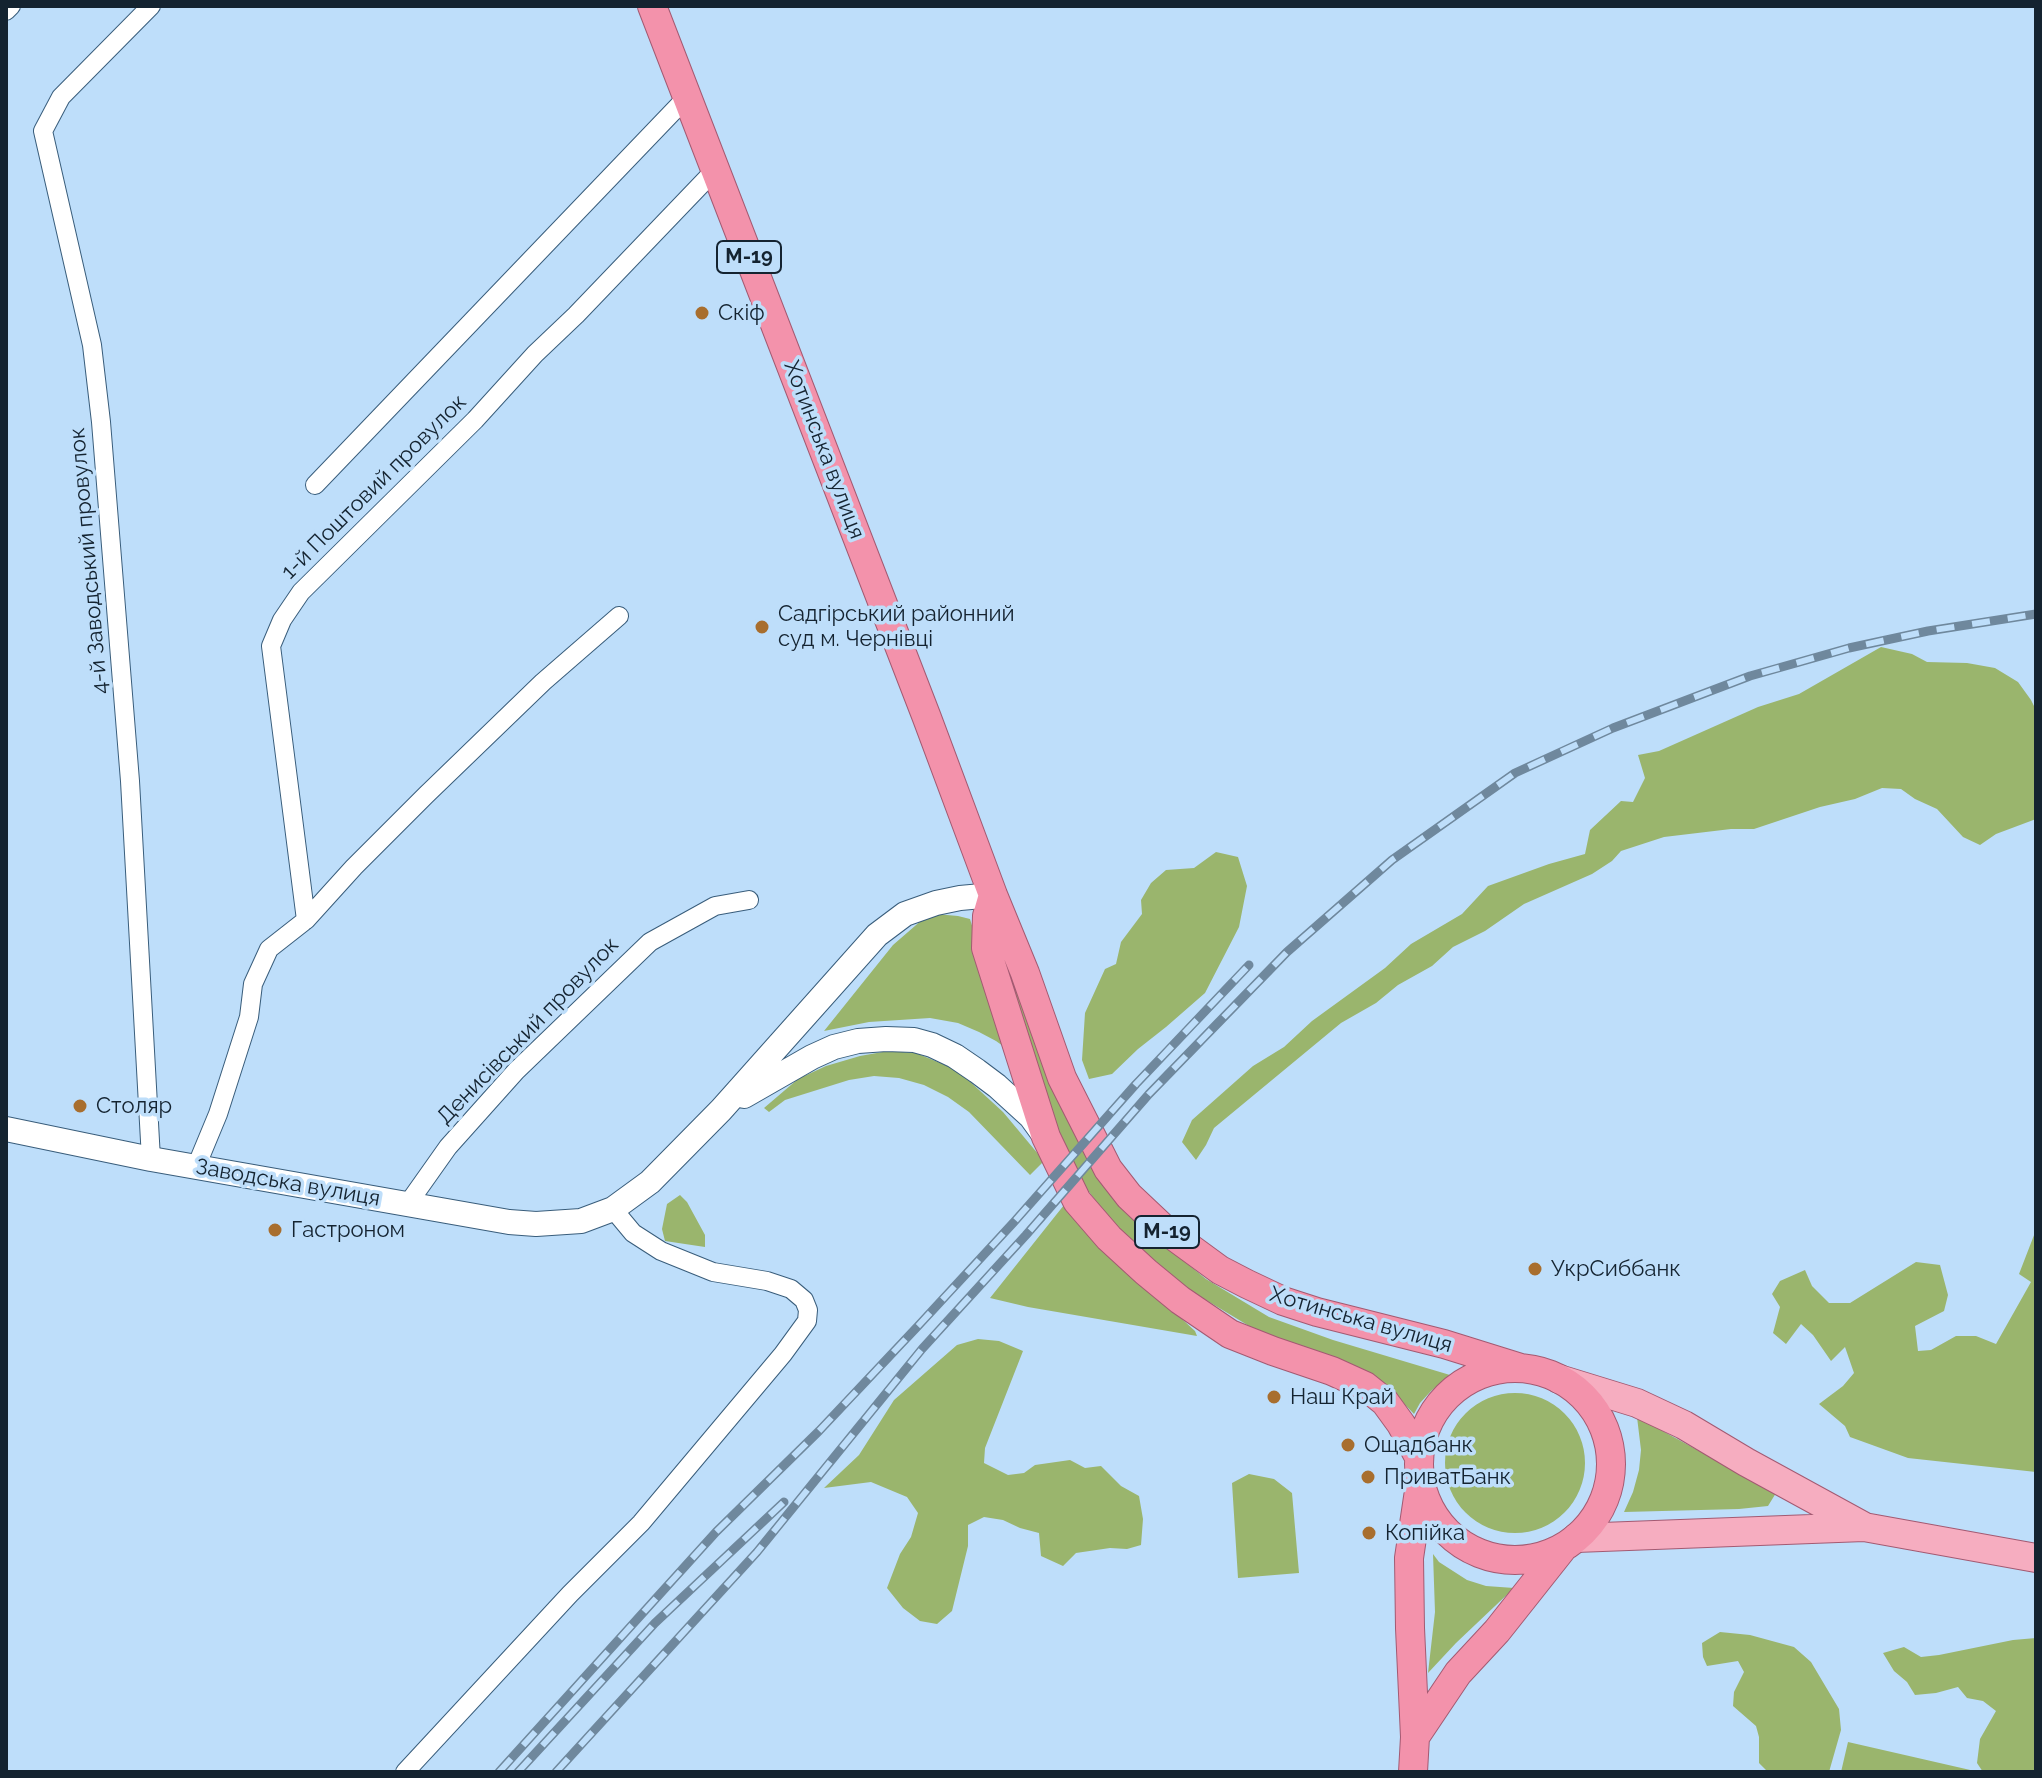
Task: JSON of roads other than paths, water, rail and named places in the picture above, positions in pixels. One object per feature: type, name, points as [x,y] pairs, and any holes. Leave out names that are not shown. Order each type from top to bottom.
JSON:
[{"type":"highway","name":"Хотинська вулиця","points":[[652,6],[1025,973],[1062,1078],[1108,1169],[1129,1196],[1164,1229],[1220,1270],[1283,1301],[1521,1368]]},
{"type":"highway","name":"Хотинська вулиця","points":[[993,895],[987,916],[986,948],[1046,1137]]},
{"type":"highway","name":"Заводська вулиця","points":[[1046,1137],[1077,1201],[1109,1238],[1146,1272],[1230,1334],[1365,1386],[1385,1402],[1401,1424],[1419,1470]]},
{"type":"highway","name":"М-19","points":[[1413,1772],[1415,1737],[1409,1558],[1424,1430],[1447,1396],[1481,1374],[1508,1368],[1541,1372],[1559,1379],[1583,1396],[1592,1407],[1605,1433],[1611,1461],[1607,1490],[1595,1517],[1458,1673],[1415,1737]]},
{"type":"highway","name":"М-19","points":[[1419,1470],[1432,1514],[1442,1528],[1483,1556],[1515,1561],[1548,1555],[1569,1543]]},
{"type":"main road","name":"Заводська вулиця","points":[[6,1129],[151,1159],[509,1222],[581,1221],[613,1209],[650,1182],[721,1110],[877,935],[905,914],[926,906],[993,895]]},
{"type":"main road","name":"Заводська вулиця","points":[[721,1110],[834,1047],[858,1041],[914,1040],[955,1056],[977,1071],[1031,1117],[1046,1137]]},
{"type":"main road","points":[[1559,1379],[1637,1403],[1684,1425],[1864,1527]]},
{"type":"main road","points":[[1569,1543],[1864,1527],[2036,1558]]},
{"type":"street","points":[[6,11],[11,6]]},
{"type":"street","name":"4-й Заводський провулок","points":[[151,6],[61,97],[43,131],[92,345],[101,422],[129,766],[151,1159]]},
{"type":"street","points":[[315,485],[687,97]]},
{"type":"street","name":"1-й Поштовий провулок","points":[[306,920],[271,646],[282,620],[301,592],[475,420],[535,354],[715,170]]},
{"type":"street","points":[[196,1167],[218,1114],[249,1017],[253,984],[269,949],[306,920],[354,867],[543,682],[619,616]]},
{"type":"street","name":"Денисівський провулок","points":[[407,1205],[448,1147],[516,1071],[650,942],[715,906],[749,900]]},
{"type":"street","points":[[405,1772],[570,1594],[641,1523],[783,1354],[807,1321],[808,1310],[804,1300],[791,1289],[767,1281],[713,1272],[661,1251],[633,1233],[613,1209]]},
{"type":"railway","points":[[556,1772],[757,1552],[922,1349],[1149,1094],[1287,952],[1392,860],[1515,773],[1613,728],[1750,676],[1849,648],[1928,631],[2036,614]]},
{"type":"railway","points":[[499,1772],[716,1532],[819,1431],[918,1326],[1136,1084],[1249,965]]},
{"type":"railway","points":[[518,1772],[655,1623],[784,1502]]},
{"type":"place","name":"Скіф","points":[[702,313]]},
{"type":"place","name":"Садгірський районний суд м. Чернівці","points":[[762,627]]},
{"type":"place","name":"Столяр","points":[[80,1106]]},
{"type":"place","name":"Гастроном","points":[[275,1230]]},
{"type":"place","name":"УкрСиббанк","points":[[1535,1269]]},
{"type":"place","name":"Наш Край","points":[[1274,1397]]},
{"type":"place","name":"Ощадбанк","points":[[1348,1445]]},
{"type":"place","name":"ПриватБанк","points":[[1368,1477]]},
{"type":"place","name":"Копійка","points":[[1369,1533]]}]
